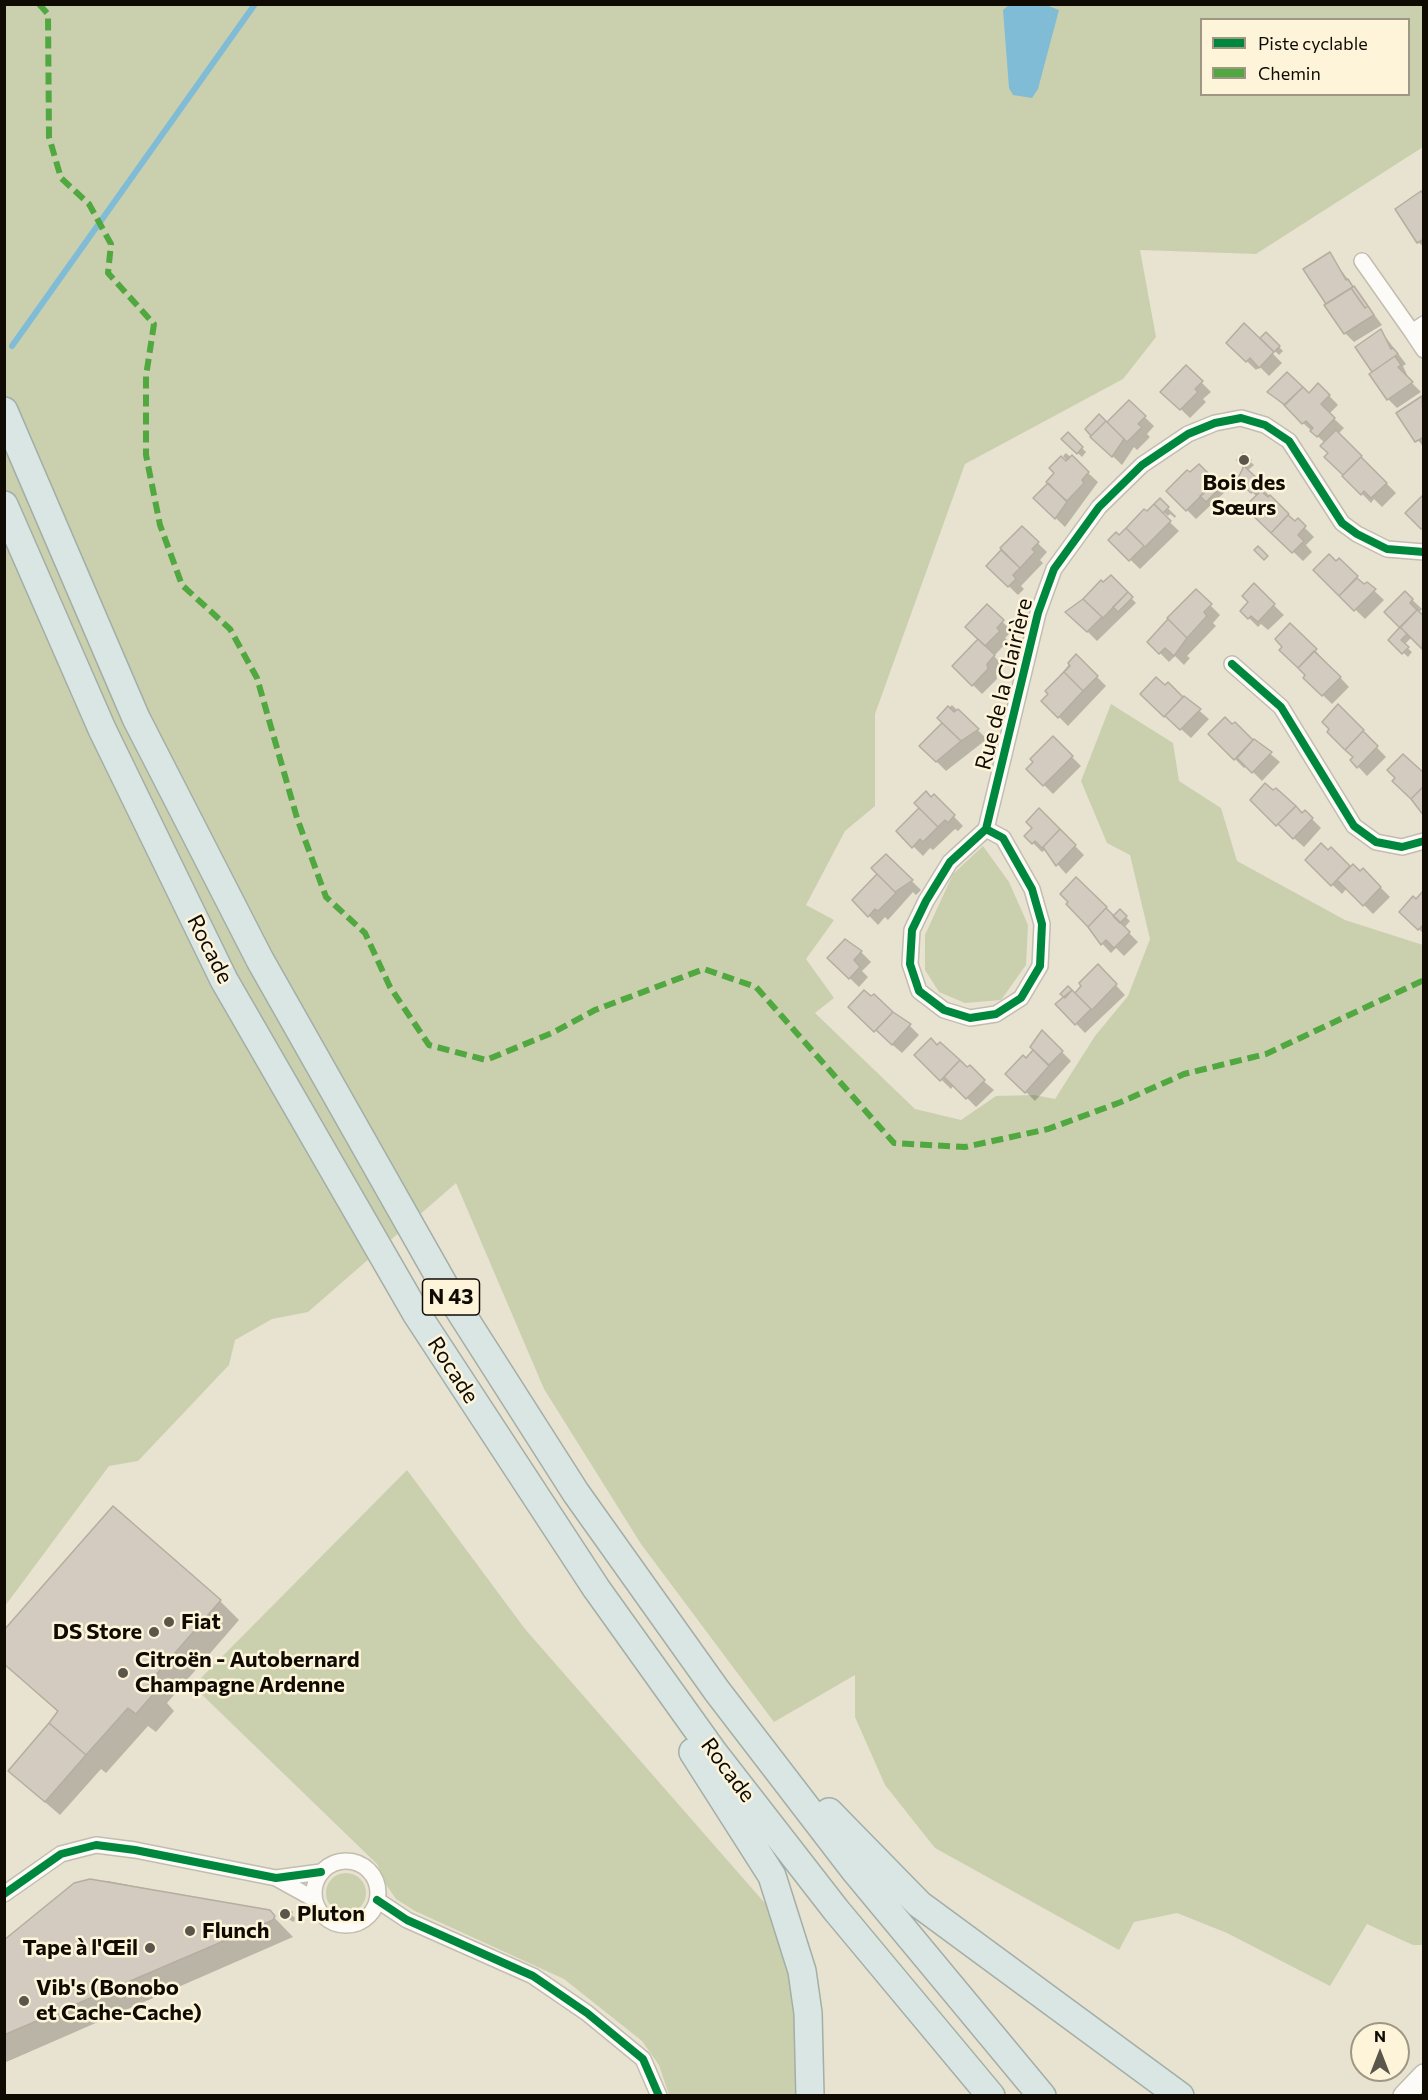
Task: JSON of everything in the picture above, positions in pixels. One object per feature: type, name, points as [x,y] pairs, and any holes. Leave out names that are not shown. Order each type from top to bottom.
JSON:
[{"type":"highway","name":"N 43","points":[[4,411],[136,718],[260,960],[449,1294],[576,1493],[717,1691],[856,1872],[1042,2096]]},
{"type":"highway","name":"Rocade","points":[[4,505],[102,729],[224,980],[416,1313],[596,1588],[714,1753],[836,1910],[991,2096]]},
{"type":"highway","points":[[596,1588],[663,1704],[772,1876],[802,1971],[808,2013],[810,2096]]},
{"type":"highway","points":[[717,1691],[842,1826],[919,1904],[1180,2096]]},
{"type":"street","points":[[1362,261],[1418,328],[1424,350]]},
{"type":"street","name":"Rue de la Clairière","points":[[986,829],[1038,613],[1054,569],[1099,507],[1142,465],[1188,434],[1215,423],[1241,418],[1265,424],[1288,441],[1342,523],[1357,534],[1387,549],[1424,552]]},
{"type":"street","points":[[1232,664],[1281,707],[1354,826],[1376,842],[1402,848],[1424,841]]},
{"type":"street","points":[[986,829],[1003,838],[1032,889],[1042,924],[1040,966],[1021,998],[996,1014],[970,1018],[944,1010],[919,991],[910,964],[912,930],[950,862],[986,829]]},
{"type":"street","points":[[4,1894],[61,1854],[96,1845],[135,1850],[276,1878],[314,1899],[324,1916],[339,1924],[348,1925],[366,1918],[377,1900],[375,1880],[361,1864],[340,1861],[321,1872],[276,1878]]},
{"type":"street","points":[[314,1899],[316,1880],[321,1872]]},
{"type":"street","points":[[377,1900],[407,1920],[533,1976],[587,2013],[643,2059],[659,2096]]},
{"type":"street","points":[[1404,2096],[1424,2075]]},
{"type":"green space","points":[[5,5],[1423,5],[1423,147],[1256,254],[1140,250],[1156,337],[1123,379],[965,464],[875,714],[875,806],[845,831],[806,905],[834,920],[806,959],[834,998],[815,1013],[915,1109],[961,1120],[996,1096],[1034,1095],[1055,1099],[1095,1036],[1128,996],[1150,939],[1130,855],[1107,843],[1081,781],[1111,704],[1173,743],[1179,781],[1221,808],[1237,861],[1345,920],[1423,945],[1423,1945],[1413,1945],[1367,1924],[1330,1986],[1227,1933],[1177,1913],[1134,1922],[1119,1950],[935,1848],[885,1785],[855,1717],[855,1675],[774,1722],[641,1544],[544,1389],[456,1183],[308,1312],[272,1319],[235,1340],[229,1365],[138,1461],[109,1466],[5,1606]]},
{"type":"green space","points":[[983,846],[1009,882],[1028,925],[1026,965],[1001,1000],[965,1003],[939,992],[925,970],[925,935],[953,874]]},
{"type":"green space","points":[[407,1470],[525,1629],[777,1917],[795,1972],[796,2095],[669,2095],[659,2065],[642,2041],[564,1979],[415,1911],[396,1899],[385,1883],[377,1864],[193,1686]]},
{"type":"green space","points":[[346,1873],[354,1874],[360,1879],[365,1885],[365,1901],[360,1907],[354,1912],[346,1913],[338,1912],[332,1907],[327,1901],[326,1893],[327,1885],[332,1879],[338,1874]]},
{"type":"water","points":[[1009,5],[1046,5],[1059,10],[1038,89],[1032,98],[1013,95],[1009,88],[1003,10]]},
{"type":"building","points":[[1421,191],[1424,195],[1424,239],[1417,243],[1395,209]]},
{"type":"building","points":[[1330,252],[1346,280],[1348,279],[1353,287],[1326,304],[1303,269]]},
{"type":"building","points":[[1354,286],[1368,306],[1365,308],[1351,288]]},
{"type":"building","points":[[1351,288],[1365,308],[1368,306],[1374,315],[1344,334],[1324,305]]},
{"type":"building","points":[[1244,323],[1274,352],[1259,368],[1250,358],[1246,362],[1226,343]]},
{"type":"building","points":[[1381,329],[1391,349],[1393,348],[1398,354],[1372,372],[1355,347]]},
{"type":"building","points":[[1266,332],[1280,346],[1274,352],[1260,338]]},
{"type":"building","points":[[1395,356],[1401,365],[1398,367],[1413,382],[1387,400],[1369,374]]},
{"type":"building","points":[[1186,365],[1203,381],[1195,389],[1198,392],[1180,410],[1160,392]]},
{"type":"building","points":[[1287,372],[1303,387],[1285,405],[1267,392]]},
{"type":"building","points":[[1318,383],[1330,395],[1321,404],[1335,418],[1317,437],[1310,431],[1313,428],[1306,421],[1302,424],[1284,405],[1303,387],[1309,393]]},
{"type":"building","points":[[1422,396],[1424,437],[1415,442],[1396,413]]},
{"type":"building","points":[[1129,400],[1146,416],[1138,424],[1142,427],[1127,442],[1107,422]]},
{"type":"building","points":[[1099,414],[1106,421],[1091,436],[1085,429]]},
{"type":"building","points":[[1106,421],[1124,439],[1112,457],[1090,437]]},
{"type":"building","points":[[1336,430],[1362,456],[1343,475],[1324,457],[1328,453],[1320,446]]},
{"type":"building","points":[[1068,432],[1083,447],[1077,454],[1061,439]]},
{"type":"building","name":"Bois des Sœurs","points":[[1243,453],[1251,460],[1243,467],[1237,460]]},
{"type":"building","points":[[1072,455],[1089,472],[1082,480],[1084,483],[1067,501],[1046,482],[1054,473],[1049,468],[1061,456],[1066,461]]},
{"type":"building","points":[[1361,457],[1387,483],[1371,498],[1364,491],[1361,495],[1342,476]]},
{"type":"building","points":[[1199,464],[1216,481],[1186,511],[1166,491],[1187,470],[1190,472]]},
{"type":"building","points":[[1244,466],[1262,483],[1251,493],[1237,480]]},
{"type":"building","points":[[1216,481],[1221,487],[1206,502],[1200,496]]},
{"type":"building","points":[[1048,483],[1067,502],[1055,519],[1033,498]]},
{"type":"building","points":[[1261,491],[1268,497],[1270,495],[1289,514],[1271,533],[1244,507]]},
{"type":"building","points":[[1424,494],[1424,527],[1421,529],[1405,513]]},
{"type":"building","points":[[1160,498],[1169,507],[1163,513],[1154,504]]},
{"type":"building","points":[[1154,504],[1171,521],[1145,547],[1126,528],[1144,509],[1147,511]]},
{"type":"building","points":[[1288,515],[1295,521],[1298,518],[1306,526],[1298,535],[1304,541],[1292,553],[1271,533]]},
{"type":"building","points":[[1022,526],[1039,542],[1032,549],[1035,552],[1020,568],[1000,548]]},
{"type":"building","points":[[1126,528],[1144,546],[1129,561],[1108,540],[1116,532],[1119,535]]},
{"type":"building","points":[[1258,546],[1268,556],[1264,560],[1254,550]]},
{"type":"building","points":[[1001,550],[1020,568],[1013,575],[1016,579],[1008,587],[986,566]]},
{"type":"building","points":[[1329,554],[1336,561],[1339,558],[1358,576],[1339,596],[1313,570]]},
{"type":"building","points":[[1111,575],[1128,592],[1103,618],[1083,599],[1101,580],[1103,582]]},
{"type":"building","points":[[1357,578],[1376,589],[1354,611],[1339,596]]},
{"type":"building","points":[[1254,583],[1275,604],[1258,622],[1251,616],[1248,619],[1240,611],[1248,602],[1242,596]]},
{"type":"building","points":[[1196,589],[1212,604],[1204,612],[1207,616],[1187,638],[1167,618]]},
{"type":"building","points":[[1405,591],[1413,599],[1410,603],[1417,610],[1400,628],[1384,612]]},
{"type":"building","points":[[1128,592],[1133,597],[1118,612],[1113,607]]},
{"type":"building","points":[[1083,599],[1102,617],[1087,632],[1065,612]]},
{"type":"building","points":[[987,604],[1004,620],[997,628],[1000,631],[985,646],[965,627]]},
{"type":"building","points":[[1417,610],[1424,616],[1422,649],[1400,627]]},
{"type":"building","points":[[1168,619],[1187,638],[1174,656],[1165,648],[1159,654],[1147,642]]},
{"type":"building","points":[[1290,623],[1317,649],[1298,668],[1279,650],[1282,647],[1275,639]]},
{"type":"building","points":[[1400,627],[1407,634],[1401,640],[1409,647],[1402,654],[1388,640]]},
{"type":"building","points":[[978,639],[995,655],[987,664],[988,669],[972,686],[952,666]]},
{"type":"building","points":[[1314,651],[1341,677],[1322,696],[1303,678],[1305,675],[1298,668]]},
{"type":"building","points":[[1076,654],[1098,676],[1083,691],[1064,672]]},
{"type":"building","points":[[1064,672],[1083,691],[1058,718],[1041,701],[1048,694],[1045,691]]},
{"type":"building","points":[[1156,677],[1165,685],[1168,682],[1183,697],[1164,717],[1140,694]]},
{"type":"building","points":[[1184,696],[1201,709],[1180,730],[1165,716]]},
{"type":"building","points":[[1338,704],[1364,730],[1345,750],[1327,732],[1329,729],[1322,722]]},
{"type":"building","points":[[948,706],[954,712],[958,709],[979,729],[961,741],[937,718]]},
{"type":"building","points":[[1225,717],[1232,724],[1235,722],[1253,740],[1234,760],[1208,734]]},
{"type":"building","points":[[942,723],[961,741],[936,762],[919,746]]},
{"type":"building","points":[[1363,731],[1378,746],[1357,768],[1350,760],[1353,757],[1345,750]]},
{"type":"building","points":[[1053,736],[1073,756],[1043,786],[1026,769],[1033,762],[1030,759]]},
{"type":"building","points":[[1254,739],[1272,752],[1252,773],[1237,758]]},
{"type":"building","points":[[1403,754],[1424,773],[1424,786],[1411,799],[1392,781],[1395,778],[1387,770]]},
{"type":"building","points":[[1265,783],[1273,790],[1276,788],[1296,806],[1276,826],[1250,800]]},
{"type":"building","points":[[1424,786],[1424,816],[1411,799]]},
{"type":"building","points":[[926,791],[931,797],[934,794],[955,815],[948,823],[945,820],[938,827],[914,803]]},
{"type":"building","points":[[1296,806],[1302,813],[1305,810],[1313,818],[1293,839],[1278,824]]},
{"type":"building","points":[[919,808],[938,827],[923,842],[920,839],[912,848],[896,831]]},
{"type":"building","points":[[1039,808],[1060,829],[1042,848],[1035,841],[1032,844],[1024,836],[1032,828],[1026,822]]},
{"type":"building","points":[[1060,829],[1076,845],[1056,866],[1043,847]]},
{"type":"building","points":[[1321,843],[1328,850],[1331,847],[1350,866],[1331,886],[1305,860]]},
{"type":"building","points":[[886,854],[913,880],[895,892],[871,868]]},
{"type":"building","points":[[1353,864],[1360,871],[1363,868],[1381,887],[1363,906],[1337,880]]},
{"type":"building","points":[[877,874],[896,893],[878,911],[875,909],[868,917],[852,900]]},
{"type":"building","points":[[1076,877],[1107,907],[1088,927],[1066,904],[1068,902],[1060,894]]},
{"type":"building","points":[[1423,891],[1424,924],[1418,930],[1399,912],[1413,896],[1416,899]]},
{"type":"building","points":[[1106,908],[1130,932],[1114,948],[1106,940],[1101,945],[1088,927]]},
{"type":"building","points":[[1120,909],[1127,916],[1120,923],[1113,916]]},
{"type":"building","points":[[845,939],[862,951],[854,960],[860,967],[849,979],[827,958]]},
{"type":"building","points":[[1098,964],[1117,984],[1092,1010],[1075,993],[1081,986],[1079,983]]},
{"type":"building","points":[[1068,986],[1072,990],[1065,998],[1060,994]]},
{"type":"building","points":[[864,990],[871,996],[874,994],[893,1012],[874,1032],[848,1007]]},
{"type":"building","points":[[1072,990],[1091,1009],[1075,1025],[1055,1004]]},
{"type":"building","points":[[893,1012],[911,1024],[892,1045],[876,1030]]},
{"type":"building","points":[[1042,1030],[1063,1051],[1049,1065],[1030,1047]]},
{"type":"building","points":[[931,1038],[937,1045],[940,1042],[960,1060],[940,1081],[914,1055]]},
{"type":"building","points":[[1033,1050],[1049,1066],[1025,1093],[1005,1074],[1023,1055],[1026,1058]]},
{"type":"building","points":[[960,1060],[967,1067],[970,1065],[985,1080],[966,1099],[944,1077]]},
{"type":"building","points":[[113,1506],[221,1600],[148,1684],[156,1691],[136,1714],[128,1708],[86,1755],[49,1723],[58,1711],[4,1664],[4,1630]]},
{"type":"building","points":[[49,1723],[86,1755],[45,1802],[8,1771]]},
{"type":"building","points":[[90,1879],[270,1910],[275,1916],[273,1920],[4,2035],[4,1940],[74,1883]]},
{"type":"building","name":"Pluton","points":[[281,1909],[292,1912],[290,1919],[279,1916]]},
{"type":"waterway","points":[[12,346],[255,4]]},
{"type":"marked path","points":[[39,4],[48,14],[49,137],[61,178],[89,204],[111,244],[108,273],[154,324],[146,376],[146,455],[160,525],[182,585],[230,629],[257,678],[297,818],[326,897],[365,933],[390,987],[429,1045],[486,1060],[552,1033],[595,1010],[704,969],[756,987],[894,1143],[965,1147],[1048,1129],[1121,1102],[1184,1074],[1266,1054],[1424,980]]},
{"type":"cycle path","points":[[986,829],[1003,838],[1032,889],[1042,924],[1040,966],[1021,998],[996,1014],[970,1018],[944,1010],[919,991],[910,964],[912,930],[926,901],[950,862],[986,829],[1038,613],[1054,569],[1099,507],[1142,465],[1188,434],[1215,423],[1241,418],[1265,425],[1289,441],[1342,523],[1357,534],[1387,549],[1424,552]]},
{"type":"cycle path","points":[[1232,664],[1281,707],[1354,826],[1376,842],[1402,847],[1424,841]]},
{"type":"cycle path","points":[[4,1894],[61,1854],[96,1845],[135,1850],[276,1878],[321,1872]]},
{"type":"cycle path","points":[[377,1900],[407,1920],[533,1976],[587,2013],[643,2059],[659,2096]]},
{"type":"place","name":"Bois des Sœurs","points":[[1244,460]]},
{"type":"place","name":"Fiat","points":[[169,1622]]},
{"type":"place","name":"DS Store","points":[[154,1632]]},
{"type":"place","name":"Citroën - Autobernard Champagne Ardenne","points":[[123,1673]]},
{"type":"place","name":"Pluton","points":[[285,1914]]},
{"type":"place","name":"Flunch","points":[[190,1931]]},
{"type":"place","name":"Tape à l'Œil","points":[[150,1948]]},
{"type":"place","name":"Vib's (Bonobo et Cache-Cache)","points":[[24,2001]]}]
